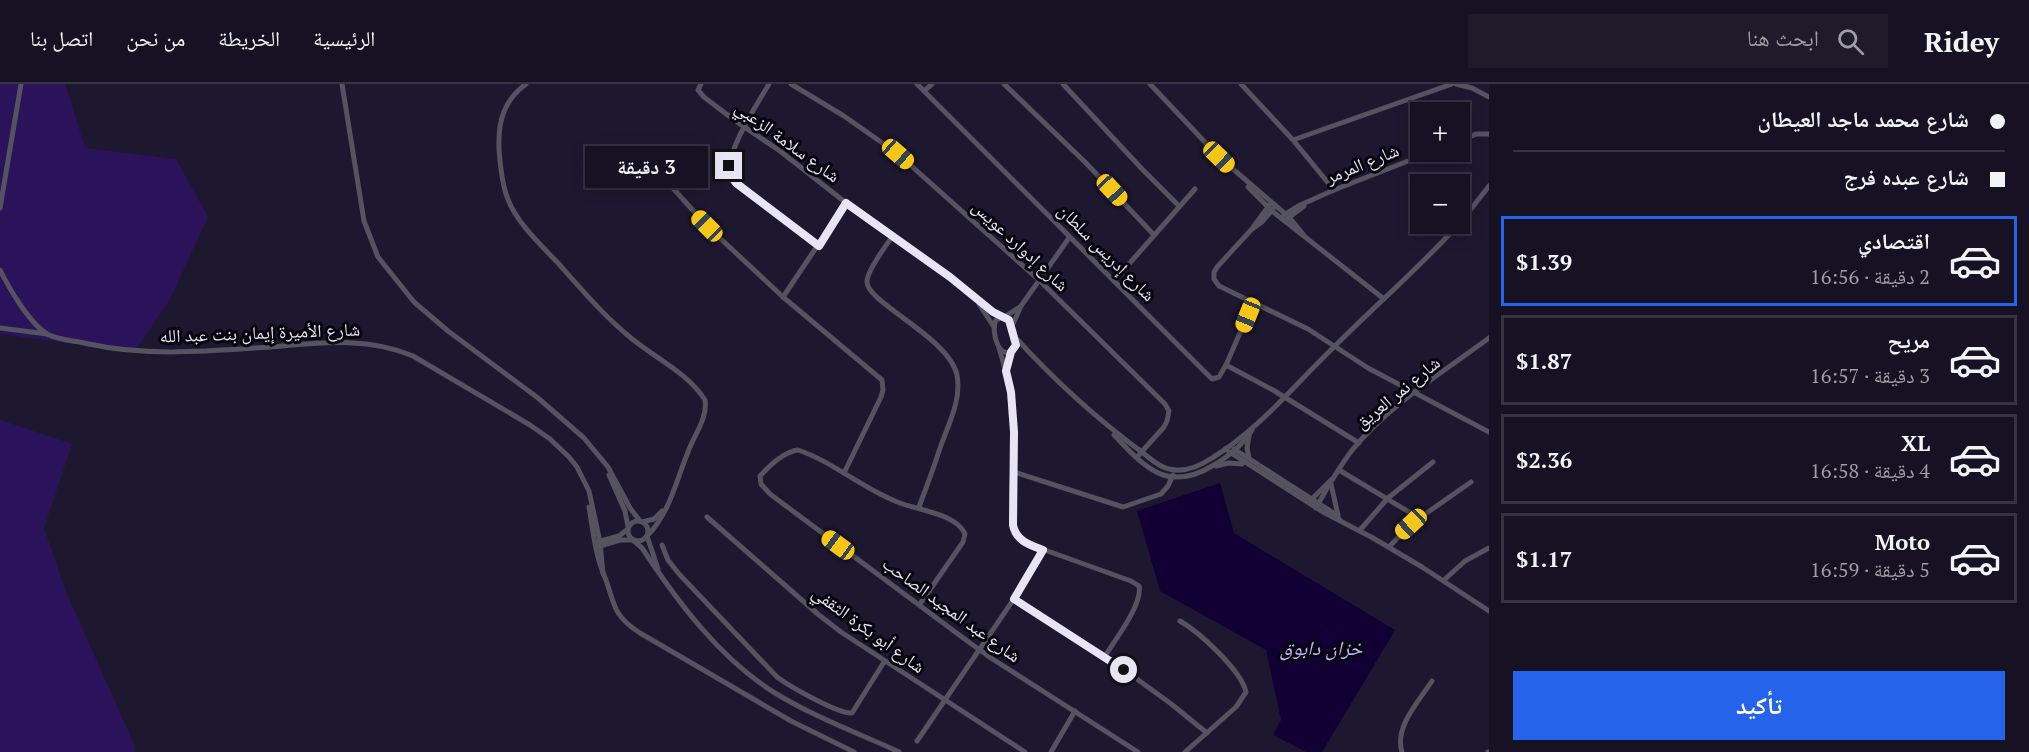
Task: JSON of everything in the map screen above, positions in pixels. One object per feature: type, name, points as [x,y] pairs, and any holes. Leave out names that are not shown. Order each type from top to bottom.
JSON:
[{"type":"street","points":[[0,208],[21,84]]},
{"type":"street","points":[[342,84],[364,221],[378,256],[414,302],[586,440],[608,467],[630,508],[647,526],[647,536],[658,571]]},
{"type":"street","points":[[526,84],[514,93],[507,103],[499,125],[502,171],[509,201],[515,213],[540,244],[609,317],[631,338],[693,384],[705,400],[701,425],[660,519],[640,542],[620,540],[598,545]]},
{"type":"street","points":[[769,84],[744,128],[731,157],[729,166],[731,176],[753,196],[819,246]]},
{"type":"street","name":"شارع إدوارد عويس","points":[[791,84],[898,154],[1040,281],[1167,408],[1169,416],[1167,422],[1139,454]]},
{"type":"street","name":"شارع إدريس سلطان","points":[[917,84],[1051,216],[1209,378],[1216,379],[1226,364]]},
{"type":"street","points":[[924,91],[932,84]]},
{"type":"street","points":[[1004,84],[1086,163],[1154,235]]},
{"type":"street","points":[[1063,84],[1179,206]]},
{"type":"street","points":[[1150,84],[1271,207],[1384,299]]},
{"type":"street","points":[[1241,84],[1293,140],[1334,190]]},
{"type":"street","points":[[1293,140],[1454,84],[1472,88],[1489,97]]},
{"type":"street","name":"شارع سلامة الزعبي","points":[[699,87],[704,97],[744,128],[780,151],[846,203],[950,277],[976,300],[1009,320],[1012,326]]},
{"type":"street","points":[[1470,137],[1489,134]]},
{"type":"street","name":"شارع المرمر","points":[[1285,218],[1334,190],[1410,160]]},
{"type":"street","points":[[0,171],[5,179]]},
{"type":"street","points":[[671,186],[707,226],[783,297],[882,380],[881,397],[844,473],[901,503],[920,507],[955,522],[965,534],[963,542],[920,604]]},
{"type":"street","points":[[1470,209],[1489,186]]},
{"type":"street","points":[[1114,280],[1195,189]]},
{"type":"street","points":[[783,297],[846,203]]},
{"type":"street","points":[[1271,207],[1218,266],[1214,276],[1219,286],[1308,329],[1368,368],[1489,431]]},
{"type":"street","points":[[1209,468],[1409,276],[1449,234]]},
{"type":"street","points":[[892,237],[867,278],[868,288],[882,302],[936,343],[950,358],[957,376],[957,393],[953,412],[920,507]]},
{"type":"street","points":[[1006,371],[1016,345],[1012,326],[1021,306],[1070,238]]},
{"type":"street","points":[[0,270],[22,308],[49,335]]},
{"type":"street","name":"شارع سلامة الزعبي","points":[[976,300],[993,327],[1011,392],[1014,418],[1012,516],[1014,530],[1023,541],[1043,550]]},
{"type":"street","points":[[1253,303],[1226,364],[1359,443]]},
{"type":"street","points":[[993,327],[995,321],[1021,306]]},
{"type":"street","name":"شارع الأميرة إيمان بنت عبد الله","points":[[0,328],[49,335],[115,350],[221,350],[348,342],[372,344],[413,356],[541,432],[569,456],[584,479],[598,545],[599,567],[614,607],[632,628],[791,721],[854,752]]},
{"type":"street","points":[[1015,337],[1158,473],[1172,478],[1187,477],[1209,468],[1248,461]]},
{"type":"street","name":"شارع نمر العريق","points":[[1318,506],[1339,470],[1372,428],[1415,392],[1489,338]]},
{"type":"street","points":[[999,348],[1004,352],[1030,353]]},
{"type":"street","points":[[1248,461],[1247,448],[1255,426]]},
{"type":"street","points":[[579,435],[612,481],[625,511],[628,535],[731,658],[752,677],[787,700],[900,752]]},
{"type":"street","points":[[1139,454],[1173,470],[1197,467],[1230,450],[1250,435]]},
{"type":"street","points":[[1230,450],[1318,506],[1444,580],[1489,611]]},
{"type":"street","name":"شارع عبد المجيد الصاحب","points":[[844,473],[802,452],[794,451],[769,466],[759,479],[764,488],[790,510],[979,649],[1138,752]]},
{"type":"street","points":[[1360,530],[1388,498],[1433,462]]},
{"type":"street","points":[[1014,472],[1122,507],[1161,494],[1172,478],[1173,470]]},
{"type":"street","points":[[1339,470],[1419,518]]},
{"type":"street","points":[[1332,481],[1340,519]]},
{"type":"street","name":"شارع نمر العريق","points":[[1310,501],[1332,481]]},
{"type":"street","points":[[1389,547],[1419,518],[1471,482]]},
{"type":"street","points":[[598,545],[619,536],[633,522],[657,517],[671,497]]},
{"type":"street","name":"شارع أبو بكرة الثقفي","points":[[707,517],[819,615],[884,662],[1025,752]]},
{"type":"street","points":[[662,545],[668,560],[679,574],[772,672],[790,685],[842,712],[852,713],[884,662]]},
{"type":"street","points":[[1444,580],[1465,561],[1489,548]]},
{"type":"street","points":[[917,741],[1014,599],[1043,550],[1131,581],[1139,586],[1140,594],[1136,604],[1105,656]]},
{"type":"street","points":[[1014,599],[1105,656],[1207,733]]},
{"type":"street","points":[[1180,621],[1215,649],[1245,687],[1242,701],[1185,752]]},
{"type":"street","points":[[1402,752],[1399,743],[1402,730],[1432,681]]},
{"type":"street","points":[[1051,752],[1075,711]]},
{"type":"shaded area","points":[[0,84],[65,84],[85,148],[176,159],[208,217],[169,301],[134,352],[0,334]]},
{"type":"shaded area","points":[[0,420],[72,444],[44,528],[66,592],[134,744],[135,752],[0,752]]},
{"type":"water","name":"خزان دابوق","points":[[1220,483],[1234,533],[1395,630],[1322,752],[1306,752],[1273,735],[1281,720],[1266,650],[1160,591],[1137,511]]},
{"type":"route","points":[[729,166],[729,172],[736,183],[819,246],[846,203],[950,277],[976,300],[1009,320],[1016,342],[1006,371],[1014,418],[1013,525],[1017,535],[1023,541],[1043,550],[1014,599],[1124,670]]}]
